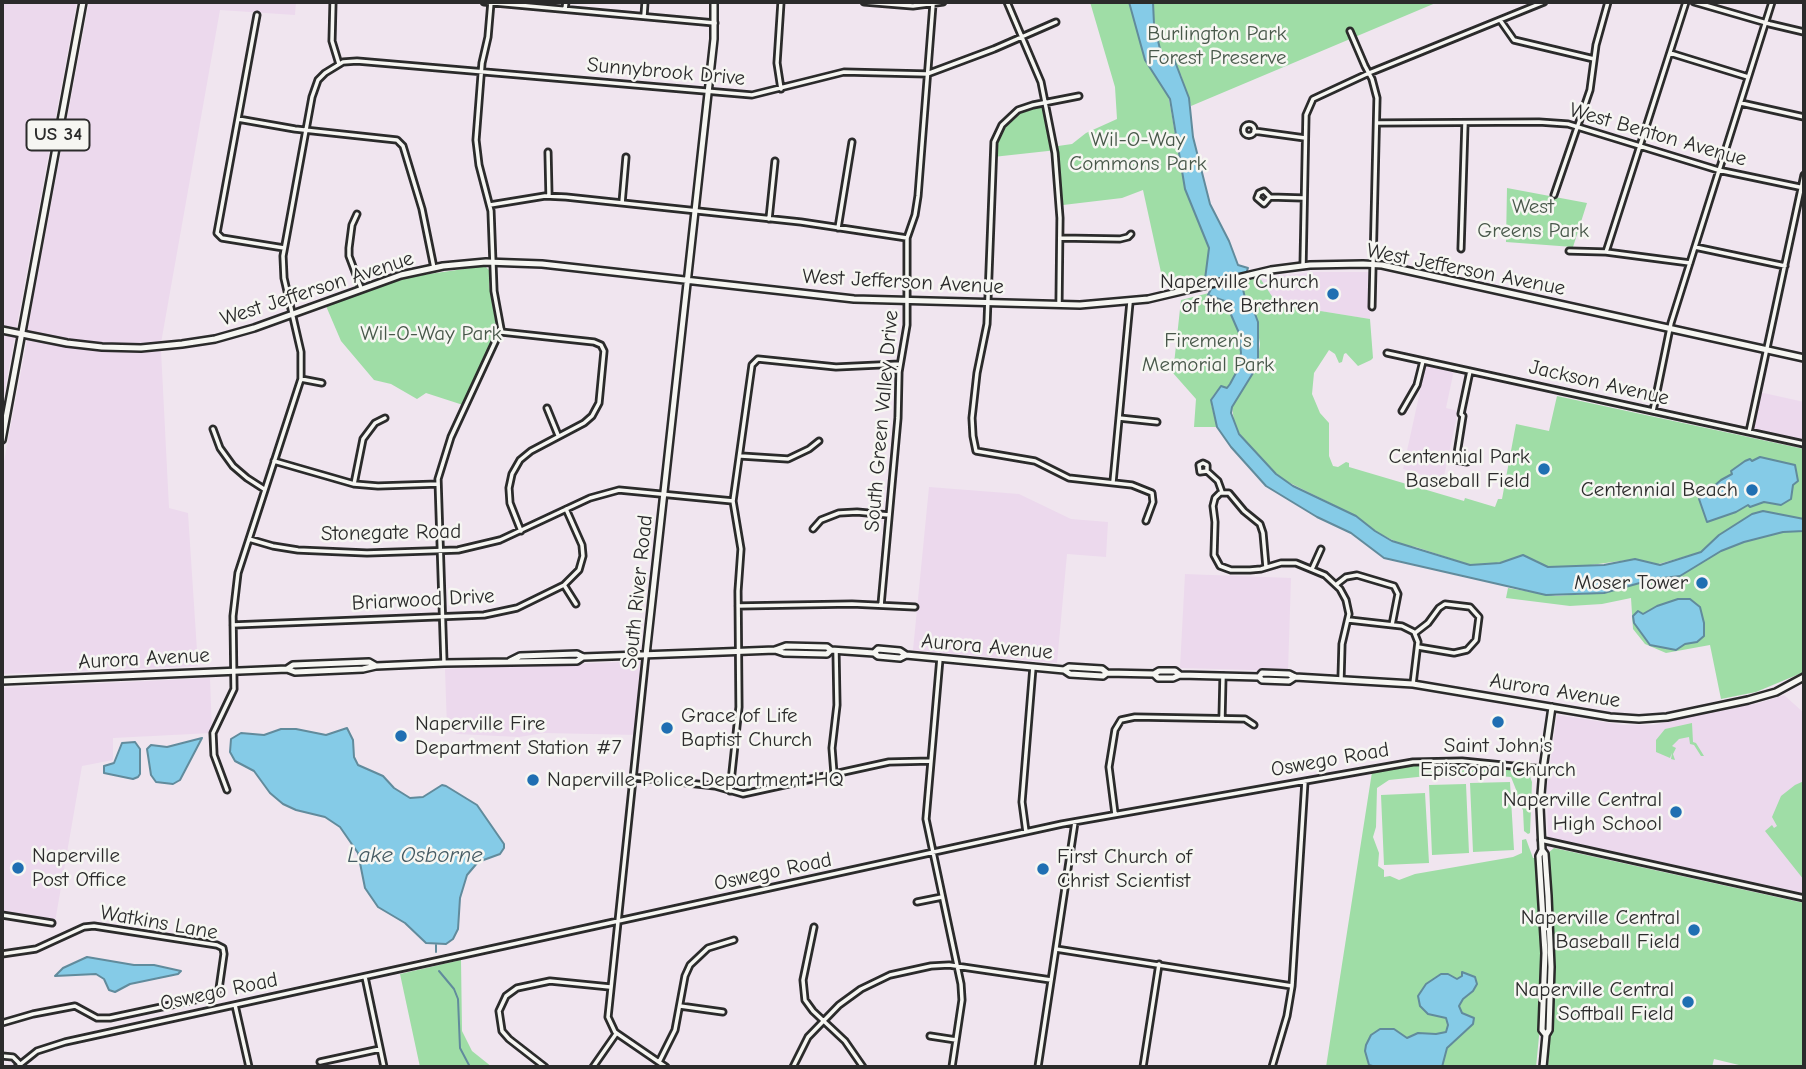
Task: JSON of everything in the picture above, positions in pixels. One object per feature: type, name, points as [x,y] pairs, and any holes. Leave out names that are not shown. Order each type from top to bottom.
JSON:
[{"type":"street","name":"US 34","points":[[2,440],[83,2]]},
{"type":"street","points":[[227,790],[214,755],[212,739],[216,722],[233,694],[236,580],[301,379],[301,352],[284,278],[285,248],[314,88],[325,73],[339,64],[332,41],[333,2]]},
{"type":"street","points":[[484,2],[715,23]]},
{"type":"street","points":[[444,663],[438,484],[448,443],[501,331],[494,291],[490,205],[476,151],[481,72],[491,2]]},
{"type":"street","points":[[565,9],[566,2]]},
{"type":"street","points":[[644,16],[645,2]]},
{"type":"street","name":"South River Road","points":[[616,1034],[609,1021],[610,987],[708,93],[715,23],[714,2]]},
{"type":"street","points":[[781,2],[777,63],[781,89]]},
{"type":"street","points":[[864,2],[913,5],[943,2]]},
{"type":"street","points":[[1007,2],[1039,75],[1057,170],[1059,304]]},
{"type":"street","points":[[1303,266],[1306,112],[1313,100],[1369,73],[1544,2]]},
{"type":"street","points":[[1554,195],[1592,80],[1594,59],[1608,2]]},
{"type":"street","points":[[1606,252],[1686,2]]},
{"type":"street","points":[[1694,2],[1804,32]]},
{"type":"street","points":[[1653,411],[1670,329],[1772,2]]},
{"type":"street","name":"South Green Valley Drive","points":[[881,605],[898,418],[900,364],[906,334],[907,238],[918,197],[933,4]]},
{"type":"street","points":[[257,15],[217,233],[222,238],[285,248]]},
{"type":"street","points":[[1500,20],[1514,40],[1594,59]]},
{"type":"street","name":"Sunnybrook Drive","points":[[339,64],[357,61],[752,96],[844,72],[928,74],[1056,22]]},
{"type":"street","points":[[1350,32],[1376,89],[1372,307]]},
{"type":"street","points":[[1669,53],[1748,77]]},
{"type":"street","points":[[1079,96],[1045,102],[1014,113],[1002,125],[994,142],[987,332],[976,373],[972,418],[976,451],[1035,461],[1069,478],[1137,486],[1152,493],[1153,502],[1146,520]]},
{"type":"street","points":[[1740,103],[1804,117]]},
{"type":"street","points":[[238,119],[306,130],[386,137],[400,142],[422,209],[434,268]]},
{"type":"street","name":"West Benton Avenue","points":[[1377,123],[1539,122],[1577,127],[1718,170],[1803,188]]},
{"type":"street","points":[[1461,248],[1465,123]]},
{"type":"street","points":[[1254,131],[1305,138]]},
{"type":"street","points":[[838,228],[852,142]]},
{"type":"street","points":[[548,152],[549,196]]},
{"type":"street","points":[[622,203],[626,157]]},
{"type":"street","points":[[769,219],[775,161]]},
{"type":"street","points":[[1749,432],[1804,175]]},
{"type":"street","points":[[490,205],[549,196],[695,210],[907,238]]},
{"type":"street","points":[[1270,197],[1303,198]]},
{"type":"street","points":[[356,214],[349,248],[361,288]]},
{"type":"street","points":[[1060,238],[1120,239],[1131,234]]},
{"type":"street","points":[[1695,247],[1785,266]]},
{"type":"street","points":[[1569,251],[1606,252],[1690,264]]},
{"type":"street","name":"West Jefferson Avenue","points":[[2,330],[87,346],[124,348],[215,339],[401,275],[434,268],[492,262],[542,264],[854,299],[1059,304],[1130,302],[1250,274],[1303,266],[1373,264],[1804,358]]},
{"type":"street","points":[[1113,482],[1130,302]]},
{"type":"street","points":[[501,331],[594,342],[603,348],[596,411],[584,424],[531,450],[520,460],[512,474],[509,495],[512,512],[521,531]]},
{"type":"street","name":"Jackson Avenue","points":[[1387,353],[1804,444]]},
{"type":"street","points":[[730,791],[739,707],[738,606],[741,541],[733,501],[749,380],[754,361],[758,359],[836,367],[900,364]]},
{"type":"street","points":[[1402,411],[1417,385],[1423,360]]},
{"type":"street","points":[[1467,462],[1456,460],[1463,416],[1461,414],[1470,371]]},
{"type":"street","points":[[301,379],[322,383]]},
{"type":"street","points":[[547,408],[559,436]]},
{"type":"street","points":[[354,484],[363,439],[375,423],[385,418]]},
{"type":"street","points":[[1119,418],[1157,422]]},
{"type":"street","points":[[213,429],[220,448],[231,464],[265,489]]},
{"type":"street","points":[[741,456],[788,459],[809,449],[818,441]]},
{"type":"street","points":[[274,461],[354,484],[438,484]]},
{"type":"street","points":[[1207,471],[1218,481],[1222,492]]},
{"type":"street","name":"Stonegate Road","points":[[249,539],[298,550],[367,553],[440,551],[481,546],[521,531],[590,498],[619,490],[733,501]]},
{"type":"street","points":[[1222,492],[1231,495],[1244,511],[1260,524],[1266,567]]},
{"type":"street","points":[[1222,492],[1213,501],[1214,555],[1224,568],[1242,570],[1291,562],[1312,569],[1336,584],[1346,600],[1349,620],[1342,644],[1341,679]]},
{"type":"street","points":[[566,509],[582,542],[583,556],[579,570],[564,586],[576,604]]},
{"type":"street","points":[[813,529],[826,518],[839,513],[889,516]]},
{"type":"street","points":[[1312,569],[1321,549]]},
{"type":"street","points":[[1336,584],[1354,575],[1394,586],[1398,594],[1391,625]]},
{"type":"street","name":"Briarwood Drive","points":[[233,625],[442,617],[501,612],[530,603],[564,586]]},
{"type":"street","points":[[1415,633],[1445,604],[1470,607],[1480,621],[1476,640],[1471,648],[1464,652],[1418,648]]},
{"type":"street","points":[[738,606],[915,607]]},
{"type":"street","points":[[1349,620],[1406,627],[1415,633],[1418,648],[1413,684]]},
{"type":"street","name":"Aurora Avenue","points":[[2,681],[287,669],[293,665],[369,662],[376,666],[510,660],[520,656],[577,654],[583,657],[775,650],[784,653],[827,653],[833,650],[874,653],[878,649],[940,659],[1064,670],[1069,667],[1102,669],[1107,673],[1154,674],[1159,671],[1175,671],[1180,675],[1259,677],[1262,680],[1289,681],[1295,677],[1413,684],[1622,718],[1651,719],[1756,698],[1776,692],[1804,677]]},
{"type":"street","points":[[833,650],[837,705],[832,748],[834,774]]},
{"type":"street","points":[[940,659],[926,819],[962,994],[952,1067]]},
{"type":"street","points":[[1026,832],[1022,802],[1033,667]]},
{"type":"street","points":[[1222,718],[1223,676]]},
{"type":"street","points":[[1543,1067],[1546,1035],[1542,1030],[1545,953],[1539,856],[1542,850],[1540,807],[1552,707]]},
{"type":"street","points":[[1115,814],[1109,782],[1109,761],[1115,730],[1121,720],[1128,717],[1222,718],[1245,719],[1254,725]]},
{"type":"street","name":"Oswego Road","points":[[19,1066],[37,1051],[52,1045],[1115,814],[1392,765],[1441,760],[1543,769]]},
{"type":"street","points":[[633,777],[715,786],[737,793],[753,792],[889,762],[931,761]]},
{"type":"street","points":[[1272,1067],[1292,986],[1305,780]]},
{"type":"street","points":[[1038,1067],[1075,822]]},
{"type":"street","points":[[1541,840],[1804,898]]},
{"type":"street","points":[[917,902],[942,897]]},
{"type":"street","points":[[2,915],[52,923]]},
{"type":"street","name":"Watkins Lane","points":[[2,954],[36,949],[84,927],[94,926],[217,945],[223,948],[224,954],[219,989],[213,996],[110,1018],[97,1018],[75,1006],[2,1023]]},
{"type":"street","points":[[814,927],[808,945],[803,991],[809,1007],[845,1041],[863,1067]]},
{"type":"street","points":[[658,1062],[673,1035],[685,976],[692,961],[708,948],[734,940]]},
{"type":"street","points":[[1056,949],[1292,986]]},
{"type":"street","points":[[1143,1067],[1159,964]]},
{"type":"street","points":[[793,1067],[808,1037],[823,1020],[849,997],[881,979],[931,966],[957,965],[1051,980]]},
{"type":"street","points":[[365,977],[384,1067]]},
{"type":"street","points":[[545,1067],[502,1031],[499,1011],[506,996],[517,988],[550,981],[610,987]]},
{"type":"street","points":[[235,1005],[249,1067]]},
{"type":"street","points":[[680,1006],[723,1012]]},
{"type":"street","points":[[593,1067],[616,1034],[666,1067]]},
{"type":"street","points":[[930,1036],[956,1040]]},
{"type":"street","points":[[320,1062],[380,1049]]},
{"type":"street","points":[[2,1056],[13,1058],[19,1066]]},
{"type":"shaded area","points":[[2,2],[77,2],[2,405]]},
{"type":"shaded area","points":[[89,2],[296,2],[295,15],[220,10],[161,343],[98,343],[27,332]]},
{"type":"shaded area","points":[[1316,272],[1370,272],[1370,319],[1276,304],[1260,278]]},
{"type":"shaded area","points":[[27,340],[72,348],[161,350],[169,508],[188,513],[198,666],[2,674],[2,472]]},
{"type":"shaded area","points":[[1426,364],[1454,370],[1446,408],[1458,411],[1443,481],[1403,469]]},
{"type":"shaded area","points":[[1759,392],[1804,402],[1804,449],[1748,437]]},
{"type":"shaded area","points":[[929,487],[1019,494],[1071,519],[1108,522],[1106,557],[1067,554],[1057,663],[913,650]]},
{"type":"shaded area","points":[[1185,574],[1291,578],[1288,671],[1180,668]]},
{"type":"shaded area","points":[[646,661],[638,735],[544,733],[519,737],[457,734],[447,728],[445,669]]},
{"type":"shaded area","points":[[210,678],[212,733],[113,738],[113,760],[82,766],[55,922],[2,915],[2,688]]},
{"type":"shaded area","name":"Naperville Central High School","points":[[1784,695],[1804,713],[1804,893],[1548,837],[1547,787],[1557,715],[1623,725],[1653,725],[1759,703]]},
{"type":"green space","name":"Wil-O-Way Commons Park","points":[[1090,2],[1129,2],[1145,60],[1168,94],[1185,189],[1209,248],[1207,277],[1164,286],[1143,190],[1122,198],[1063,205],[1057,150],[993,157],[994,144],[1002,126],[1027,108],[1044,104],[1051,147],[1072,144],[1086,133],[1117,119],[1115,87]]},
{"type":"green space","name":"Burlington Park Forest Preserve","points":[[1153,2],[1438,2],[1191,106],[1181,75],[1160,49],[1154,24]]},
{"type":"green space","name":"West Greens Park","points":[[1507,188],[1587,203],[1573,247],[1506,242]]},
{"type":"green space","name":"Wil-O-Way Park","points":[[485,266],[490,271],[489,284],[497,331],[463,405],[426,393],[417,399],[391,384],[374,380],[341,341],[326,306],[415,276]]},
{"type":"green space","points":[[1260,278],[1277,304],[1370,319],[1371,360],[1358,366],[1346,353],[1339,363],[1335,354],[1329,350],[1314,373],[1312,394],[1320,413],[1329,423],[1329,456],[1333,466],[1338,467],[1346,462],[1349,467],[1464,501],[1465,498],[1495,507],[1498,499],[1502,499],[1516,424],[1549,431],[1557,396],[1804,449],[1804,519],[1758,512],[1719,535],[1701,552],[1655,565],[1635,559],[1576,567],[1548,567],[1538,564],[1536,560],[1470,565],[1402,545],[1375,531],[1356,516],[1282,479],[1267,467],[1235,428],[1232,407],[1257,366],[1260,344],[1255,313],[1245,298],[1242,281]]},
{"type":"green space","name":"Firemen's Memorial Park","points":[[1209,293],[1216,299],[1230,303],[1229,310],[1239,333],[1241,353],[1237,371],[1230,384],[1227,388],[1221,386],[1212,397],[1211,404],[1217,427],[1194,427],[1196,399],[1173,373],[1181,300]]},
{"type":"green space","points":[[1804,531],[1804,672],[1756,692],[1721,699],[1710,645],[1666,653],[1645,644],[1633,629],[1631,598],[1602,604],[1570,606],[1506,598],[1508,588],[1555,596],[1604,593],[1654,579],[1680,576],[1721,551],[1744,542],[1783,532]]},
{"type":"green space","points":[[1692,723],[1693,742],[1704,756],[1690,744],[1689,737],[1679,739],[1672,746],[1676,748],[1673,754],[1675,760],[1671,759],[1672,753],[1670,758],[1656,752],[1656,740],[1665,729]]},
{"type":"green space","points":[[1446,763],[1528,771],[1532,782],[1530,833],[1524,831],[1523,810],[1516,800],[1517,792],[1511,777],[1438,771],[1427,776],[1389,780],[1377,788],[1376,827],[1373,837],[1379,853],[1378,866],[1384,870],[1384,877],[1390,876],[1399,880],[1415,874],[1513,857],[1522,853],[1522,840],[1526,839],[1533,858],[1536,858],[1541,911],[1542,1006],[1536,1067],[1326,1067],[1372,772],[1409,765]]},
{"type":"green space","points":[[1804,781],[1804,880],[1765,831],[1772,825],[1774,828],[1777,826],[1772,817],[1781,796]]},
{"type":"green space","points":[[1510,782],[1514,850],[1473,852],[1470,783]]},
{"type":"green space","points":[[1466,784],[1469,853],[1432,855],[1429,785]]},
{"type":"green space","points":[[1425,793],[1429,863],[1384,865],[1381,795]]},
{"type":"green space","points":[[1554,848],[1804,903],[1804,1067],[1738,1067],[1739,1065],[1714,1059],[1712,1067],[1548,1067],[1555,974],[1548,853]]},
{"type":"green space","points":[[461,960],[462,1031],[472,1051],[492,1067],[420,1067],[400,974]]},
{"type":"water","points":[[1129,2],[1153,2],[1154,24],[1160,49],[1167,61],[1174,59],[1189,98],[1193,137],[1210,204],[1238,265],[1248,268],[1242,285],[1245,298],[1252,306],[1258,322],[1258,360],[1231,413],[1239,434],[1276,474],[1293,486],[1356,516],[1392,541],[1470,565],[1500,563],[1523,555],[1548,567],[1604,565],[1635,559],[1660,565],[1701,552],[1719,535],[1752,514],[1763,511],[1804,519],[1804,531],[1783,532],[1744,542],[1721,551],[1680,576],[1654,579],[1604,593],[1546,595],[1384,558],[1351,533],[1317,517],[1266,486],[1217,427],[1211,400],[1221,386],[1227,388],[1237,371],[1241,353],[1239,333],[1229,310],[1230,303],[1208,295],[1212,287],[1205,279],[1209,248],[1185,189],[1170,99],[1145,60]]},
{"type":"water","name":"Centennial Beach","points":[[1760,457],[1795,465],[1798,481],[1793,485],[1791,499],[1781,505],[1764,502],[1750,507],[1748,505],[1707,522],[1699,499],[1745,461]]},
{"type":"water","points":[[1678,599],[1690,599],[1700,607],[1704,636],[1697,642],[1685,644],[1676,650],[1650,645],[1634,623],[1633,616],[1638,611],[1643,614]]},
{"type":"water","name":"Lake Osborne","points":[[347,728],[353,740],[354,757],[358,765],[383,776],[394,788],[410,798],[423,797],[442,785],[446,786],[477,805],[504,844],[500,854],[478,862],[467,875],[460,898],[458,929],[453,939],[446,944],[426,943],[405,923],[378,907],[365,888],[358,853],[340,827],[325,817],[283,804],[270,793],[254,771],[235,761],[230,752],[231,739],[241,733],[264,735],[281,729],[296,729],[326,735]]},
{"type":"water","points":[[202,738],[180,780],[173,784],[156,782],[151,775],[147,749],[151,745],[167,747]]},
{"type":"water","points":[[135,742],[140,749],[138,777],[133,779],[104,773],[104,766],[114,763],[122,743]]},
{"type":"water","points":[[87,957],[181,971],[178,974],[130,984],[115,992],[109,990],[104,979],[96,974],[55,976],[63,968]]},
{"type":"water","points":[[1462,972],[1475,977],[1477,984],[1459,1006],[1462,1013],[1474,1018],[1473,1024],[1447,1048],[1442,1067],[1369,1065],[1366,1045],[1371,1035],[1380,1029],[1394,1029],[1407,1038],[1418,1033],[1446,1032],[1446,1018],[1428,1014],[1420,1006],[1418,996],[1426,984],[1441,974],[1457,979],[1462,976]]},
{"type":"waterway","points":[[436,945],[436,952]]},
{"type":"waterway","points":[[439,971],[454,989],[458,999],[460,1048],[470,1067]]},
{"type":"place","name":"Naperville Church of the Brethren","points":[[1333,294]]},
{"type":"place","name":"Centennial Park Baseball Field","points":[[1544,469]]},
{"type":"place","name":"Centennial Beach","points":[[1752,490]]},
{"type":"place","name":"Moser Tower","points":[[1702,583]]},
{"type":"place","name":"Saint John's Episcopal Church","points":[[1498,722]]},
{"type":"place","name":"Grace of Life Baptist Church","points":[[667,728]]},
{"type":"place","name":"Naperville Fire Department Station #7","points":[[401,736]]},
{"type":"place","name":"Naperville Police Department HQ","points":[[533,780]]},
{"type":"place","name":"Naperville Central High School","points":[[1676,812]]},
{"type":"place","name":"Naperville Post Office","points":[[18,868]]},
{"type":"place","name":"First Church of Christ Scientist","points":[[1043,869]]},
{"type":"place","name":"Naperville Central Baseball Field","points":[[1694,930]]},
{"type":"place","name":"Naperville Central Softball Field","points":[[1688,1002]]}]
